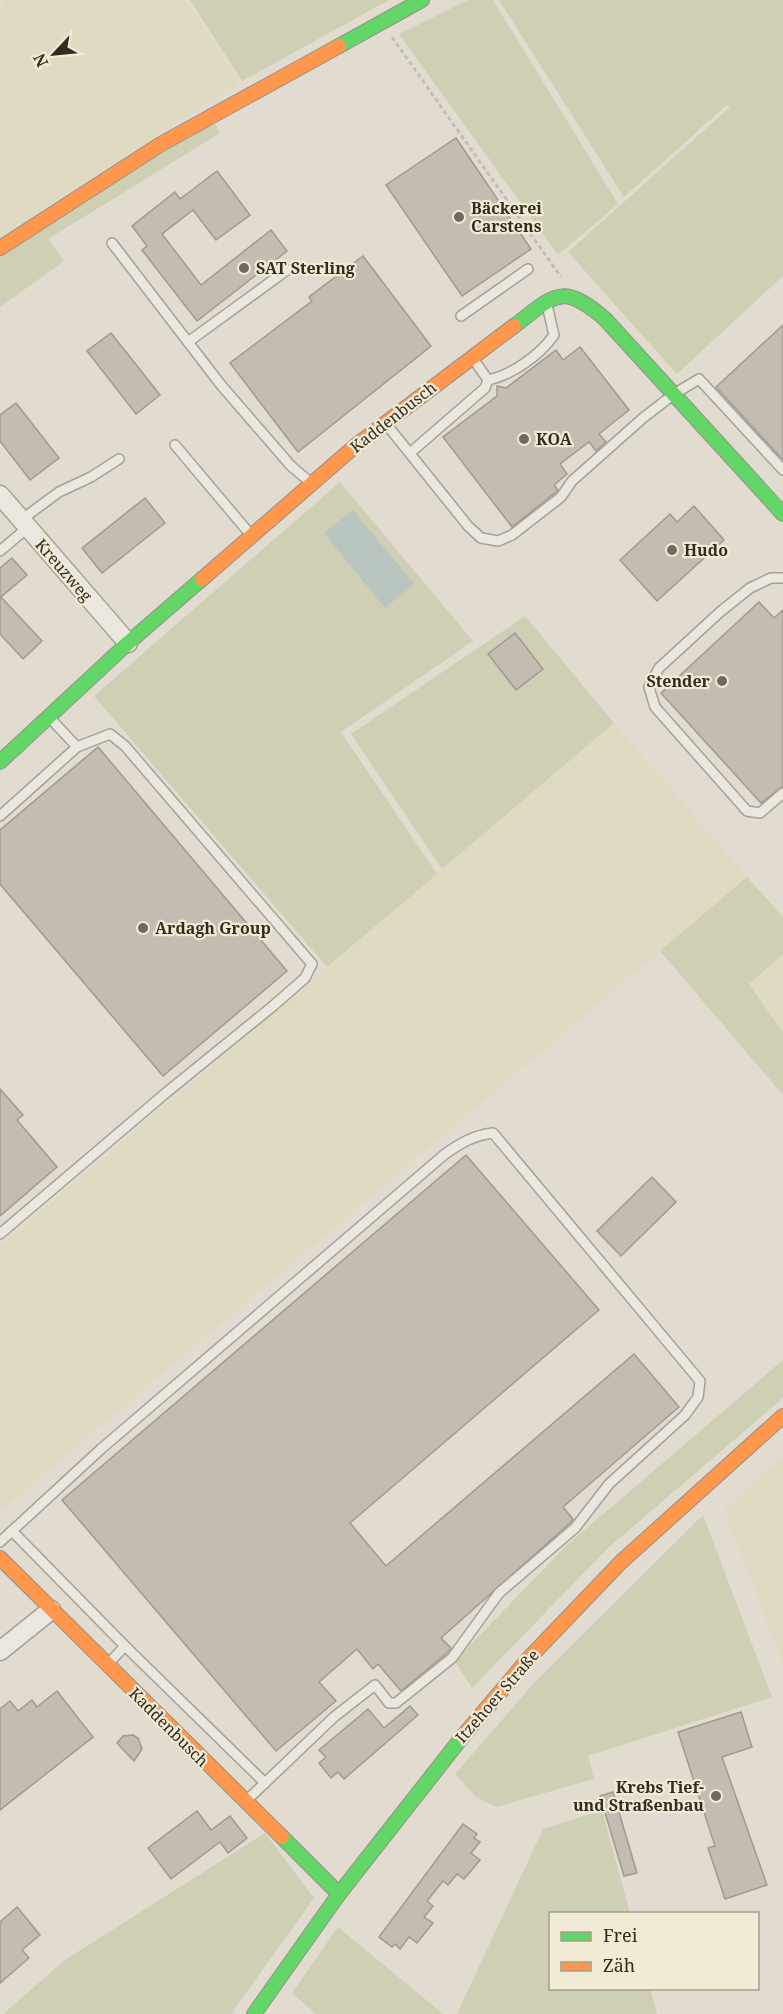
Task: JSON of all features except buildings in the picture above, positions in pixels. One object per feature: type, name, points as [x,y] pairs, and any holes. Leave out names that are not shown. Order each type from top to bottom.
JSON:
[{"type":"street","points":[[0,248],[162,144],[422,0]]},
{"type":"street","name":"Kaddenbusch","points":[[0,762],[128,643],[385,423],[546,302],[565,294],[576,298]]},
{"type":"street","points":[[576,298],[605,319],[783,514]]},
{"type":"street","name":"Kreuzweg","points":[[0,495],[128,643]]},
{"type":"street","name":"Itzehoer Straße","points":[[254,2014],[339,1894],[431,1774],[530,1657],[621,1562],[783,1416]]},
{"type":"street","name":"Kaddenbusch","points":[[0,1558],[339,1894]]},
{"type":"street","points":[[0,1651],[51,1611]]},
{"type":"lane","points":[[112,243],[188,342],[291,466],[312,484]]},
{"type":"lane","points":[[461,316],[528,269]]},
{"type":"lane","points":[[188,342],[287,270]]},
{"type":"lane","points":[[488,380],[505,376],[548,344],[554,335],[546,302]]},
{"type":"lane","points":[[471,357],[488,380]]},
{"type":"lane","points":[[385,423],[468,526],[481,538],[498,541],[512,535],[561,497],[572,481],[674,394],[699,379],[783,470]]},
{"type":"lane","points":[[410,453],[473,400],[485,388],[488,380]]},
{"type":"lane","points":[[175,445],[252,536]]},
{"type":"lane","points":[[0,551],[24,524],[59,492],[92,477],[119,459]]},
{"type":"lane","points":[[783,578],[771,578],[750,588],[735,600],[659,668],[649,687],[655,707],[747,811],[760,813],[783,793]]},
{"type":"lane","points":[[49,717],[77,747]]},
{"type":"lane","points":[[0,816],[77,747],[110,734],[125,746],[312,964],[305,978],[273,1006],[167,1092],[0,1234]]},
{"type":"lane","points":[[0,1542],[101,1449],[445,1154],[471,1138],[493,1133],[700,1381],[698,1397],[685,1415],[609,1484],[575,1528],[499,1593],[452,1658],[396,1702],[389,1703],[375,1685],[334,1717],[244,1802]]},
{"type":"lane","points":[[12,1531],[265,1782]]},
{"type":"lane","points":[[107,1666],[126,1646]]},
{"type":"path","points":[[382,22],[576,298]]},
{"type":"shaded area","points":[[6,0],[186,0],[239,83],[0,237],[0,10]]},
{"type":"shaded area","points":[[353,510],[414,584],[385,608],[324,533]]},
{"type":"shaded area","points":[[614,723],[747,877],[0,1511],[0,1246]]},
{"type":"shaded area","points":[[783,954],[783,1033],[749,984]]},
{"type":"shaded area","points":[[783,1457],[783,1663],[724,1509]]},
{"type":"green space","points":[[190,0],[389,0],[242,81]]},
{"type":"green space","points":[[468,0],[493,0],[618,204],[558,255],[399,34]]},
{"type":"green space","points":[[499,0],[783,0],[783,276],[677,374],[568,252],[730,107],[727,105],[624,197]]},
{"type":"green space","points":[[213,120],[220,133],[48,239],[64,261],[0,307],[0,257]]},
{"type":"green space","points":[[340,482],[473,641],[341,732],[437,874],[327,967],[94,696]]},
{"type":"green space","points":[[525,616],[614,723],[442,869],[351,734]]},
{"type":"green space","points":[[747,877],[783,917],[783,954],[749,984],[783,1033],[783,1095],[660,951]]},
{"type":"green space","points":[[783,1360],[783,1398],[608,1548],[472,1688],[455,1661],[567,1545]]},
{"type":"green space","points":[[703,1515],[772,1697],[588,1756],[594,1779],[496,1807],[476,1797],[455,1774],[535,1682]]},
{"type":"green space","points":[[602,1810],[630,1912],[549,1912],[549,1990],[650,1990],[657,2014],[457,2014],[543,1829]]},
{"type":"green space","points":[[265,1833],[314,1898],[231,2014],[3,2014],[65,1960]]},
{"type":"green space","points":[[338,1927],[443,2014],[316,2014],[292,1993]]},
{"type":"traffic: fast","points":[[339,46],[422,0]]},
{"type":"traffic: fast","points":[[514,326],[539,307],[558,297],[578,300],[590,307],[605,319],[783,514]]},
{"type":"traffic: fast","points":[[0,762],[128,643],[202,579]]},
{"type":"traffic: fast","points":[[254,2014],[339,1894],[463,1736]]},
{"type":"traffic: fast","points":[[282,1837],[339,1894]]},
{"type":"traffic: slow","points":[[0,248],[161,144],[339,46]]},
{"type":"traffic: slow","points":[[202,579],[354,447],[514,326]]},
{"type":"traffic: slow","points":[[463,1736],[530,1657],[621,1562],[783,1416]]},
{"type":"traffic: slow","points":[[0,1558],[282,1837]]},
{"type":"place","name":"Bäckerei Carstens","points":[[459,217]]},
{"type":"place","name":"SAT Sterling","points":[[244,268]]},
{"type":"place","name":"KOA","points":[[524,439]]},
{"type":"place","name":"Hudo","points":[[672,550]]},
{"type":"place","name":"Stender","points":[[722,681]]},
{"type":"place","name":"Ardagh Group","points":[[143,928]]},
{"type":"place","name":"Krebs Tief- und Straßenbau","points":[[716,1796]]}]
